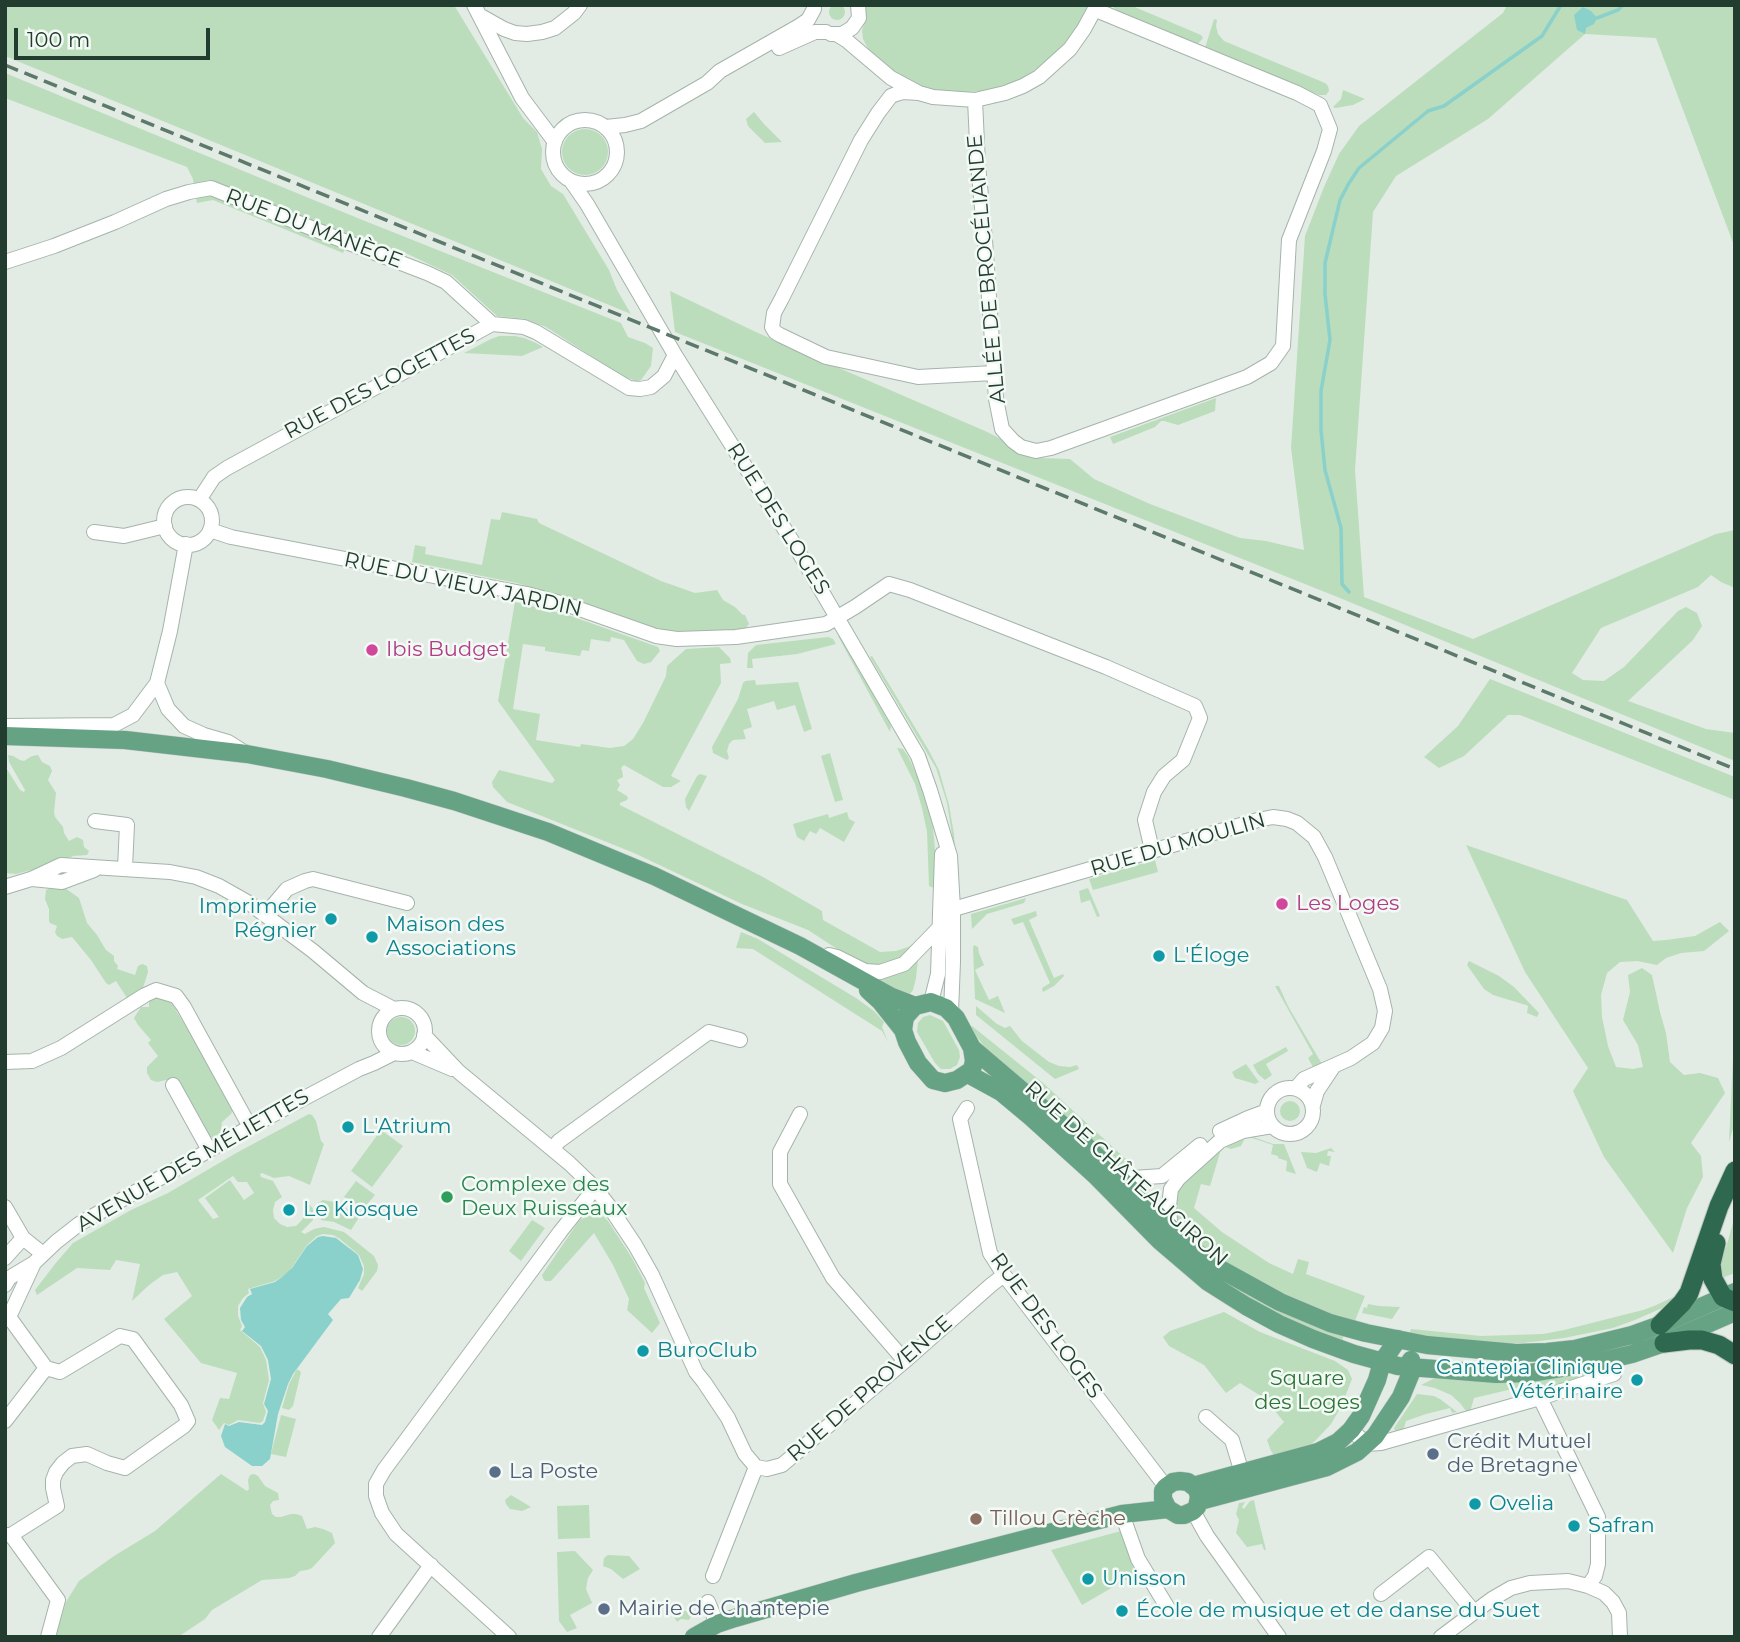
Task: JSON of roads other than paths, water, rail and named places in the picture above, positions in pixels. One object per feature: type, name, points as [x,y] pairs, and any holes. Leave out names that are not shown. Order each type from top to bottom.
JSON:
[{"type":"highway","points":[[1735,1171],[1719,1206],[1689,1293],[1662,1334],[1720,1345],[1735,1355]]},
{"type":"highway","points":[[1732,1301],[1713,1279],[1711,1265],[1735,1189]]},
{"type":"main road","points":[[5,736],[125,740],[247,754],[406,788],[548,832],[654,876],[800,946],[891,997],[946,1008],[956,1018],[972,1048],[972,1070],[957,1080],[945,1083],[933,1080],[918,1063],[903,1030],[880,1001],[856,978]]},
{"type":"main road","points":[[903,1030],[905,1017],[923,1004]]},
{"type":"main road","name":"RUE DE CHÂTEAUGIRON","points":[[972,1048],[1048,1112],[1176,1235],[1207,1260],[1280,1302],[1330,1323],[1427,1345],[1516,1353],[1575,1349],[1662,1334]]},
{"type":"main road","name":"RUE DE CHÂTEAUGIRON","points":[[968,1074],[1001,1093],[1031,1117],[1160,1241],[1208,1282],[1279,1324],[1336,1348],[1382,1362],[1413,1368],[1496,1374],[1530,1373],[1594,1363],[1632,1354],[1662,1334],[1732,1301]]},
{"type":"main road","points":[[1166,1497],[1178,1514],[1184,1515],[1195,1500],[1242,1473],[1318,1452],[1338,1442],[1351,1430],[1365,1409],[1382,1362],[1398,1339],[1408,1352],[1413,1368],[1391,1413],[1375,1436],[1350,1456],[1327,1467],[1195,1500]]},
{"type":"main road","points":[[694,1637],[717,1624],[850,1584],[1122,1514],[1166,1497],[1173,1482],[1188,1482],[1195,1500]]},
{"type":"street","points":[[476,10],[505,29],[527,34],[555,28],[580,5]]},
{"type":"street","points":[[707,83],[719,80],[786,43],[815,32],[842,34],[852,28],[859,18],[858,5]]},
{"type":"street","points":[[815,7],[814,14],[818,24],[846,40],[891,78],[919,93],[933,97],[975,100],[1005,93],[1039,77],[1070,49],[1096,8]]},
{"type":"street","points":[[606,127],[641,121],[707,83],[720,71],[799,26],[808,20],[815,7]]},
{"type":"street","name":"ALLÉE DE BROCÉLIANDE","points":[[975,100],[996,399],[1002,429],[1013,441],[1021,447],[1036,451],[1051,448],[1247,377],[1271,363],[1283,346],[1289,240],[1330,129],[1320,105],[1096,8]]},
{"type":"street","points":[[476,10],[522,98],[555,142]]},
{"type":"street","points":[[876,67],[882,84],[878,113]]},
{"type":"street","points":[[919,93],[896,93],[878,113],[774,313],[772,327],[780,335],[825,357],[918,377],[994,373]]},
{"type":"street","points":[[533,113],[570,123],[585,119],[600,122],[614,137],[618,150]]},
{"type":"street","points":[[570,123],[561,131],[555,142],[554,161],[561,173],[571,181],[585,184],[599,181],[613,168],[618,150],[641,121]]},
{"type":"street","name":"RUE DES LOGES","points":[[571,181],[593,213],[675,355],[780,521],[918,755],[943,836],[944,916],[938,974],[923,1004]]},
{"type":"street","points":[[593,213],[599,181]]},
{"type":"street","name":"RUE DU MANÈGE","points":[[5,262],[54,246],[166,199],[211,188],[446,282],[492,324]]},
{"type":"street","name":"RUE DES LOGETTES","points":[[200,500],[214,477],[227,467],[492,324],[524,327],[536,332],[629,388],[651,387],[664,376],[675,355]]},
{"type":"street","points":[[188,497],[200,500],[210,513],[209,530],[197,542],[186,544],[173,539],[165,526],[165,514],[171,504],[188,497]]},
{"type":"street","points":[[94,532],[124,536],[165,526]]},
{"type":"street","name":"RUE DU VIEUX JARDIN","points":[[209,530],[232,537],[527,594],[568,605],[656,636],[677,639],[736,637],[826,624],[889,584],[910,590],[1081,657],[1195,706],[1200,718],[1184,760],[1164,776],[1154,792],[1148,811],[1146,820],[1152,850]]},
{"type":"street","points":[[5,726],[114,725],[133,715],[157,683],[170,631],[186,544]]},
{"type":"street","points":[[157,683],[168,709],[184,726],[228,742],[247,754]]},
{"type":"street","name":"RUE DU MOULIN","points":[[944,916],[1152,850],[1273,817],[1297,823],[1314,836],[1325,857],[1385,1005],[1384,1023],[1377,1038],[1367,1048],[1304,1079],[1296,1088]]},
{"type":"street","points":[[95,821],[127,825],[125,869]]},
{"type":"street","points":[[5,887],[31,879],[62,882],[101,868],[170,872],[196,877],[243,900],[313,951],[363,993],[394,1009]]},
{"type":"street","points":[[265,915],[288,889],[313,879],[407,903]]},
{"type":"street","points":[[800,946],[837,957],[865,971],[880,972],[904,964],[944,916]]},
{"type":"street","name":"RUE DES LOGES","points":[[944,916],[953,962],[951,1012]]},
{"type":"street","points":[[5,1062],[32,1061],[61,1048],[156,990],[176,996],[184,1007],[250,1127]]},
{"type":"street","points":[[363,993],[380,1023]]},
{"type":"street","points":[[406,1008],[418,1015],[424,1028],[418,1048],[412,1052],[394,1053],[381,1041],[380,1023],[386,1014],[394,1009],[406,1008]]},
{"type":"street","points":[[553,1149],[559,1141],[709,1032],[740,1040]]},
{"type":"street","points":[[424,1035],[459,1072],[553,1149],[595,1188],[635,1245],[652,1275],[696,1372],[728,1419],[745,1454],[756,1467],[713,1576]]},
{"type":"street","name":"AVENUE DES MÉLIETTES","points":[[359,1069],[381,1041]]},
{"type":"street","points":[[412,1052],[459,1072]]},
{"type":"street","name":"AVENUE DES MÉLIETTES","points":[[5,1285],[9,1278],[38,1259],[79,1224],[250,1127],[394,1053]]},
{"type":"street","name":"RUE DU MOULIN","points":[[1313,1105],[1317,1091],[1334,1066]]},
{"type":"street","points":[[173,1086],[209,1150]]},
{"type":"street","points":[[1287,1088],[1296,1088],[1309,1096],[1313,1105],[1313,1118],[1307,1127],[1292,1135],[1281,1133],[1268,1119],[1268,1104],[1275,1094],[1287,1088]]},
{"type":"street","name":"RUE DES LOGES","points":[[967,1108],[960,1119],[990,1253],[1166,1497]]},
{"type":"street","points":[[1118,1179],[1162,1176],[1210,1137],[1235,1123],[1267,1111]]},
{"type":"street","points":[[800,1114],[780,1152],[780,1184],[833,1278],[905,1362]]},
{"type":"street","points":[[1176,1235],[1170,1221],[1169,1206],[1171,1189],[1179,1178],[1220,1141],[1243,1131],[1272,1126]]},
{"type":"street","points":[[509,1637],[396,1534],[384,1518],[376,1496],[376,1484],[595,1188]]},
{"type":"street","points":[[5,1207],[38,1259]]},
{"type":"street","points":[[5,1258],[23,1238]]},
{"type":"street","name":"AVENUE DES MÉLIETTES","points":[[7,1317],[38,1259]]},
{"type":"street","name":"RUE DE PROVENCE","points":[[756,1467],[767,1469],[782,1465],[1004,1275]]},
{"type":"street","points":[[7,1317],[46,1368],[60,1372],[120,1336],[133,1339],[181,1405],[188,1421],[125,1468],[87,1454],[72,1455],[62,1463],[53,1480],[57,1506],[8,1535],[58,1600],[47,1630]]},
{"type":"street","points":[[5,1420],[46,1368]]},
{"type":"street","points":[[1351,1430],[1367,1444],[1381,1443],[1614,1374]]},
{"type":"street","points":[[1540,1398],[1598,1517],[1598,1564],[1595,1576],[1588,1586]]},
{"type":"street","points":[[1206,1417],[1232,1440],[1242,1473]]},
{"type":"street","points":[[1195,1500],[1207,1536],[1279,1637]]},
{"type":"street","points":[[1122,1514],[1138,1559],[1169,1609]]},
{"type":"street","points":[[1381,1594],[1429,1557],[1474,1612]]},
{"type":"street","points":[[379,1637],[431,1565]]},
{"type":"street","points":[[1450,1634],[1474,1612],[1506,1590],[1536,1582],[1568,1581],[1604,1593],[1614,1602],[1619,1614],[1620,1637]]},
{"type":"street","points":[[708,1602],[717,1624]]},
{"type":"water","points":[[1583,7],[1597,18],[1594,24],[1586,28],[1585,34],[1577,30],[1574,15]]},
{"type":"water","points":[[323,1236],[336,1238],[358,1255],[363,1269],[360,1280],[349,1298],[341,1299],[328,1314],[333,1320],[293,1374],[278,1414],[270,1459],[262,1466],[252,1466],[225,1447],[221,1436],[225,1424],[229,1426],[239,1422],[262,1425],[268,1411],[264,1404],[271,1379],[268,1360],[261,1346],[242,1331],[245,1327],[240,1308],[252,1294],[250,1289],[275,1282],[282,1277],[292,1268],[307,1246]]},
{"type":"waterway","points":[[1349,592],[1342,584],[1341,528],[1325,470],[1321,430],[1321,391],[1330,340],[1325,263],[1340,200],[1359,168],[1428,111],[1444,106],[1542,36],[1561,5]]},
{"type":"waterway","points":[[1597,18],[1618,10],[1623,5]]},
{"type":"railway","points":[[5,65],[1735,769]]},
{"type":"place","name":"Ibis Budget","points":[[372,650]]},
{"type":"place","name":"Les Loges","points":[[1282,904]]},
{"type":"place","name":"Imprimerie Régnier","points":[[331,919]]},
{"type":"place","name":"Maison des Associations","points":[[372,937]]},
{"type":"place","name":"L'Éloge","points":[[1159,956]]},
{"type":"place","name":"L'Atrium","points":[[348,1127]]},
{"type":"place","name":"Complexe des Deux Ruisseaux","points":[[447,1197]]},
{"type":"place","name":"Le Kiosque","points":[[289,1210]]},
{"type":"place","name":"BuroClub","points":[[643,1351]]},
{"type":"place","name":"Cantepia Clinique Vétérinaire","points":[[1637,1380]]},
{"type":"place","name":"Crédit Mutuel de Bretagne","points":[[1433,1454]]},
{"type":"place","name":"La Poste","points":[[495,1472]]},
{"type":"place","name":"Ovelia","points":[[1475,1504]]},
{"type":"place","name":"Tillou Crèche","points":[[976,1519]]},
{"type":"place","name":"Safran","points":[[1574,1526]]},
{"type":"place","name":"Unisson","points":[[1088,1579]]},
{"type":"place","name":"Mairie de Chantepie","points":[[604,1609]]},
{"type":"place","name":"École de musique et de danse du Suet","points":[[1122,1611]]},
{"type":"park label","name":"Square des Loges","points":[[1307,1391]]}]
